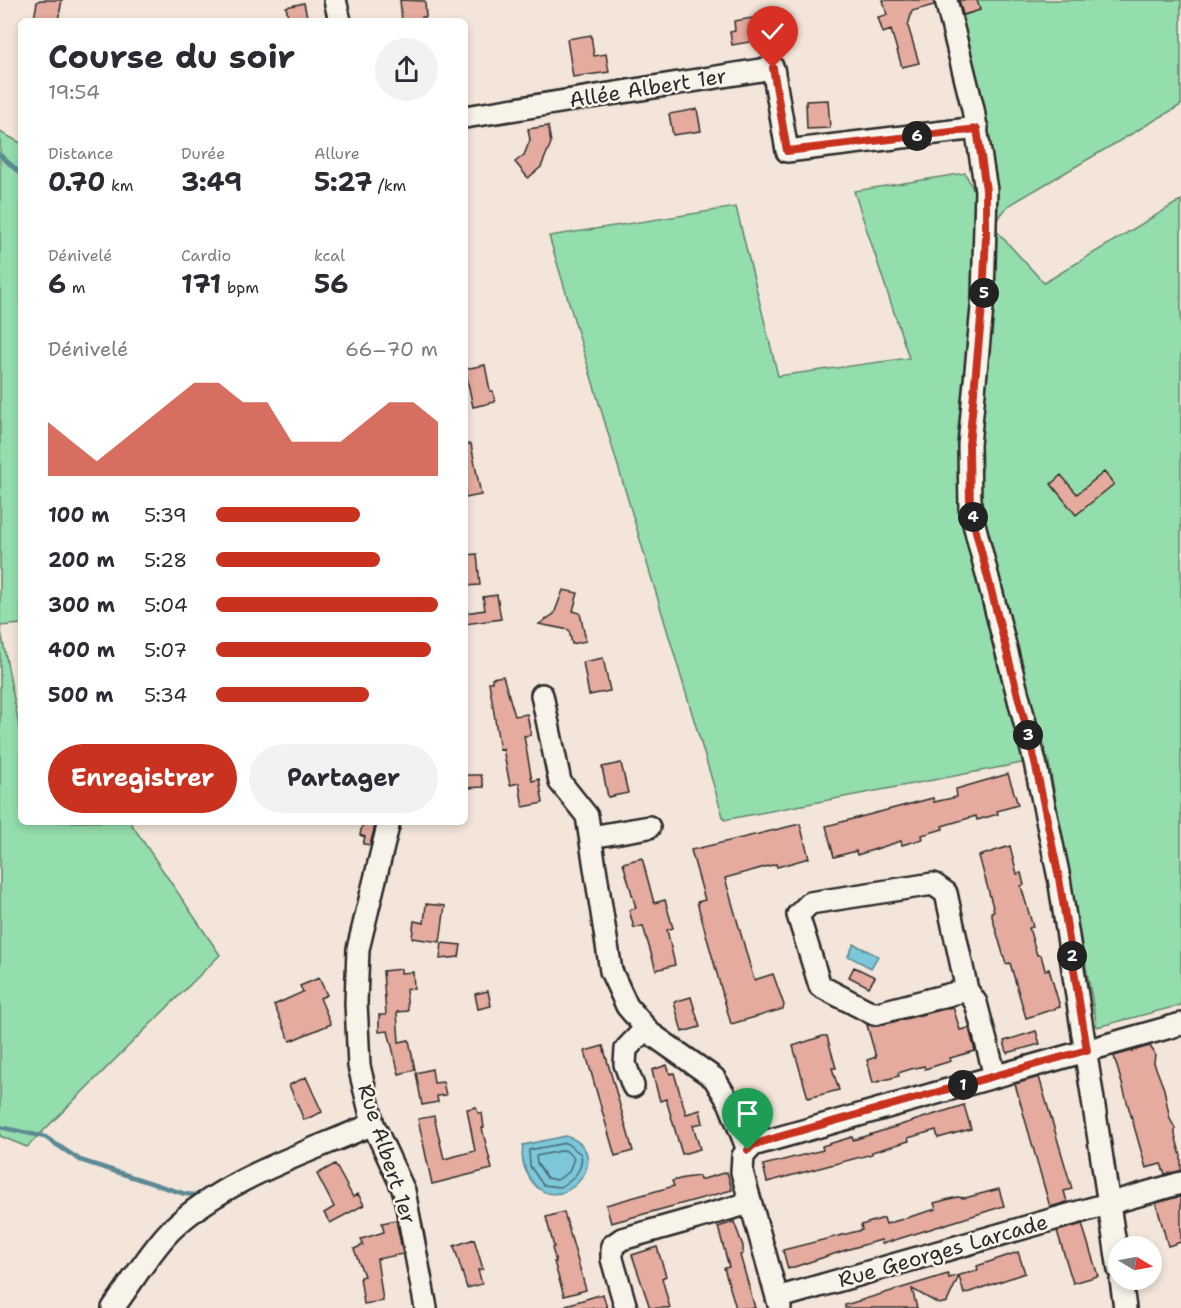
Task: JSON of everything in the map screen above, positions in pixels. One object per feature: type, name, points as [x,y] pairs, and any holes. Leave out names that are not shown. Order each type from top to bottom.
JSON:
[{"type":"street","points":[[335,0],[339,18]]},
{"type":"street","points":[[946,0],[977,129],[986,190],[983,297],[969,445],[970,508],[1035,762],[1059,878],[1114,1236]]},
{"type":"street","name":"Allée Albert 1er","points":[[468,117],[773,68],[787,151],[977,129]]},
{"type":"street","points":[[542,695],[560,782],[587,816],[611,971],[627,1006],[646,1028],[714,1078],[729,1102],[748,1150]]},
{"type":"street","name":"Rue Albert 1er","points":[[388,825],[358,949],[356,1003],[359,1066],[373,1124],[404,1191],[426,1308]]},
{"type":"street","points":[[591,837],[650,826]]},
{"type":"street","points":[[967,990],[874,1014],[820,986],[798,915],[810,903],[933,884],[945,893],[967,990],[976,1003],[995,1076]]},
{"type":"street","points":[[779,1303],[742,1172],[743,1156],[753,1145],[1181,1024]]},
{"type":"street","points":[[633,1086],[625,1064],[626,1049],[646,1028]]},
{"type":"street","points":[[113,1308],[170,1231],[202,1206],[234,1186],[373,1124]]},
{"type":"street","name":"Rue Georges Larcade","points":[[779,1303],[1181,1184]]},
{"type":"street","points":[[626,1308],[612,1259],[612,1246],[622,1239],[750,1203]]},
{"type":"street","points":[[1122,1290],[1125,1308]]},
{"type":"green space","points":[[977,0],[1181,0],[1181,105],[1008,206],[992,226],[1044,283],[1181,200],[1181,1005],[1097,1027],[1048,758],[724,820],[549,236],[736,207],[778,376],[909,358],[854,191],[965,173],[991,225],[956,18],[980,10]]},
{"type":"green space","points":[[0,132],[18,141],[18,624],[0,626]]},
{"type":"green space","points":[[0,626],[18,720],[18,825],[132,825],[220,955],[27,1147],[0,1136]]},
{"type":"water","points":[[854,944],[878,956],[871,968],[848,956]]},
{"type":"water","points":[[566,1136],[581,1145],[587,1157],[586,1170],[579,1182],[568,1190],[554,1194],[541,1190],[525,1169],[522,1158],[523,1145]]},
{"type":"building","points":[[62,0],[59,18],[34,18],[37,2]]},
{"type":"building","points":[[400,0],[425,1],[426,17],[402,18]]},
{"type":"building","points":[[883,0],[934,0],[934,5],[912,11],[908,26],[919,63],[902,67],[891,30],[883,33],[878,17],[887,15]]},
{"type":"building","points":[[959,0],[977,0],[980,10],[963,15]]},
{"type":"building","points":[[304,3],[307,18],[288,18],[286,7]]},
{"type":"building","points":[[752,18],[756,41],[732,45],[730,32],[735,31],[734,21]]},
{"type":"building","points":[[591,35],[594,56],[606,54],[609,72],[573,77],[567,39]]},
{"type":"building","points":[[828,100],[830,128],[807,129],[806,101]]},
{"type":"building","points":[[697,109],[701,131],[673,135],[669,114]]},
{"type":"building","points":[[548,126],[551,143],[541,167],[528,178],[515,162],[524,155],[530,140],[528,129]]},
{"type":"building","points":[[485,365],[490,391],[493,391],[495,402],[473,407],[468,383],[468,368]]},
{"type":"building","points":[[468,444],[471,444],[481,495],[468,497]]},
{"type":"building","points":[[1104,472],[1114,484],[1076,515],[1051,484],[1061,475],[1077,494]]},
{"type":"building","points":[[477,554],[480,585],[468,586],[468,555]]},
{"type":"building","points":[[563,590],[578,593],[573,611],[580,613],[586,641],[572,644],[569,630],[539,624],[554,614]]},
{"type":"building","points":[[497,595],[501,619],[468,624],[468,613],[485,610],[483,597]]},
{"type":"building","points":[[603,658],[610,691],[589,695],[583,662]]},
{"type":"building","points":[[503,676],[515,716],[527,714],[531,735],[524,736],[532,781],[539,779],[543,803],[523,807],[519,783],[510,785],[503,749],[500,750],[489,682],[492,682],[492,678]]},
{"type":"building","points":[[621,763],[628,793],[608,797],[602,767]]},
{"type":"building","points":[[1008,774],[1018,805],[977,820],[976,816],[942,826],[943,829],[922,835],[923,839],[902,845],[901,841],[857,855],[856,851],[834,857],[826,826],[933,798],[934,802],[957,797],[956,789]]},
{"type":"building","points":[[468,775],[481,775],[484,787],[468,788]]},
{"type":"building","points":[[800,824],[809,858],[777,867],[776,864],[725,878],[754,980],[773,974],[784,1005],[783,1009],[731,1024],[697,902],[705,900],[691,850]]},
{"type":"building","points":[[362,825],[375,825],[370,845],[363,844],[365,837],[360,835]]},
{"type":"building","points":[[1010,846],[1017,874],[1021,873],[1024,885],[1021,886],[1033,927],[1029,928],[1037,955],[1041,955],[1045,970],[1049,969],[1060,1007],[1026,1018],[1010,963],[1006,964],[993,920],[991,912],[994,911],[979,856]]},
{"type":"building","points":[[642,858],[654,903],[665,900],[673,928],[667,930],[675,965],[656,970],[643,926],[634,928],[629,910],[636,908],[623,863]]},
{"type":"building","points":[[426,904],[445,906],[440,942],[412,938],[414,921],[424,923]]},
{"type":"building","points":[[442,943],[461,945],[459,957],[440,959]]},
{"type":"building","points":[[854,967],[875,977],[869,987],[849,977]]},
{"type":"building","points":[[401,969],[401,973],[413,972],[414,988],[406,989],[408,1011],[397,1012],[399,1042],[409,1040],[415,1070],[399,1074],[388,1031],[379,1032],[379,1015],[386,1015],[383,971]]},
{"type":"building","points":[[319,978],[327,995],[320,998],[331,1024],[290,1041],[274,1005],[303,992],[300,986]]},
{"type":"building","points":[[488,991],[491,1006],[478,1009],[475,994]]},
{"type":"building","points":[[691,997],[700,1027],[682,1032],[674,1002]]},
{"type":"building","points":[[953,1007],[960,1030],[969,1028],[975,1051],[950,1058],[951,1061],[925,1069],[924,1066],[911,1069],[898,1073],[899,1076],[873,1083],[867,1060],[876,1057],[867,1025],[877,1026]]},
{"type":"building","points":[[1036,1031],[1040,1044],[1007,1053],[1004,1041]]},
{"type":"building","points":[[827,1036],[836,1068],[832,1068],[839,1090],[808,1098],[793,1046]]},
{"type":"building","points":[[603,1046],[633,1151],[615,1156],[585,1051]]},
{"type":"building","points":[[1150,1046],[1155,1054],[1154,1063],[1164,1089],[1181,1156],[1181,1171],[1165,1174],[1161,1164],[1146,1168],[1114,1056]]},
{"type":"building","points":[[667,1065],[670,1074],[674,1073],[686,1114],[700,1110],[703,1123],[693,1125],[700,1149],[682,1154],[666,1099],[660,1101],[652,1070]]},
{"type":"building","points":[[432,1069],[434,1083],[443,1082],[446,1095],[437,1096],[438,1102],[422,1105],[416,1073]]},
{"type":"building","points":[[306,1077],[322,1112],[304,1120],[289,1085]]},
{"type":"building","points":[[1039,1077],[1072,1189],[1064,1191],[1067,1202],[1050,1207],[1015,1084]]},
{"type":"building","points":[[964,1105],[971,1129],[938,1138],[936,1130],[908,1138],[909,1141],[872,1152],[872,1154],[767,1182],[763,1165],[823,1150],[822,1146],[852,1137],[853,1140]]},
{"type":"building","points":[[476,1107],[478,1113],[482,1113],[484,1128],[482,1128],[492,1169],[432,1184],[418,1119],[434,1116],[444,1159],[475,1151],[467,1109]]},
{"type":"building","points":[[335,1164],[353,1197],[358,1194],[364,1205],[330,1223],[324,1213],[334,1207],[317,1174]]},
{"type":"building","points":[[727,1172],[732,1190],[611,1223],[606,1205],[674,1186],[672,1181],[699,1176],[700,1180]]},
{"type":"building","points":[[999,1189],[1004,1206],[882,1244],[881,1240],[788,1269],[783,1250],[862,1230],[861,1225],[884,1218],[886,1224],[936,1209],[934,1203]]},
{"type":"building","points":[[1181,1196],[1181,1242],[1168,1246],[1156,1203]]},
{"type":"building","points":[[564,1212],[586,1290],[564,1296],[554,1262],[556,1262],[552,1248],[554,1247],[546,1217]]},
{"type":"building","points":[[396,1220],[403,1254],[377,1259],[383,1301],[364,1304],[360,1277],[364,1276],[354,1249],[363,1245],[361,1239],[384,1232],[382,1223]]},
{"type":"building","points":[[734,1222],[743,1246],[743,1254],[740,1255],[755,1308],[736,1308],[724,1268],[729,1267],[718,1227]]},
{"type":"building","points":[[1082,1224],[1098,1276],[1073,1283],[1057,1231]]},
{"type":"building","points":[[474,1239],[483,1269],[478,1270],[482,1284],[467,1288],[454,1246]]},
{"type":"building","points":[[657,1247],[666,1276],[662,1278],[670,1308],[650,1308],[632,1255]]},
{"type":"building","points":[[1018,1252],[1025,1273],[964,1294],[959,1276],[947,1302],[939,1304],[912,1289],[917,1308],[845,1308],[845,1305],[948,1274],[949,1278],[978,1270],[977,1266]]},
{"type":"building","points":[[603,1294],[607,1308],[567,1308],[566,1305]]},
{"type":"waterway","points":[[0,155],[18,171]]},
{"type":"waterway","points":[[0,1127],[45,1137],[80,1160],[185,1194],[195,1195],[206,1191]]},
{"type":"route","points":[[748,1150],[753,1145],[778,1137],[1087,1050],[1059,878],[1035,762],[970,508],[969,445],[983,297],[986,236],[986,190],[982,150],[977,129],[787,151],[773,68]]}]
